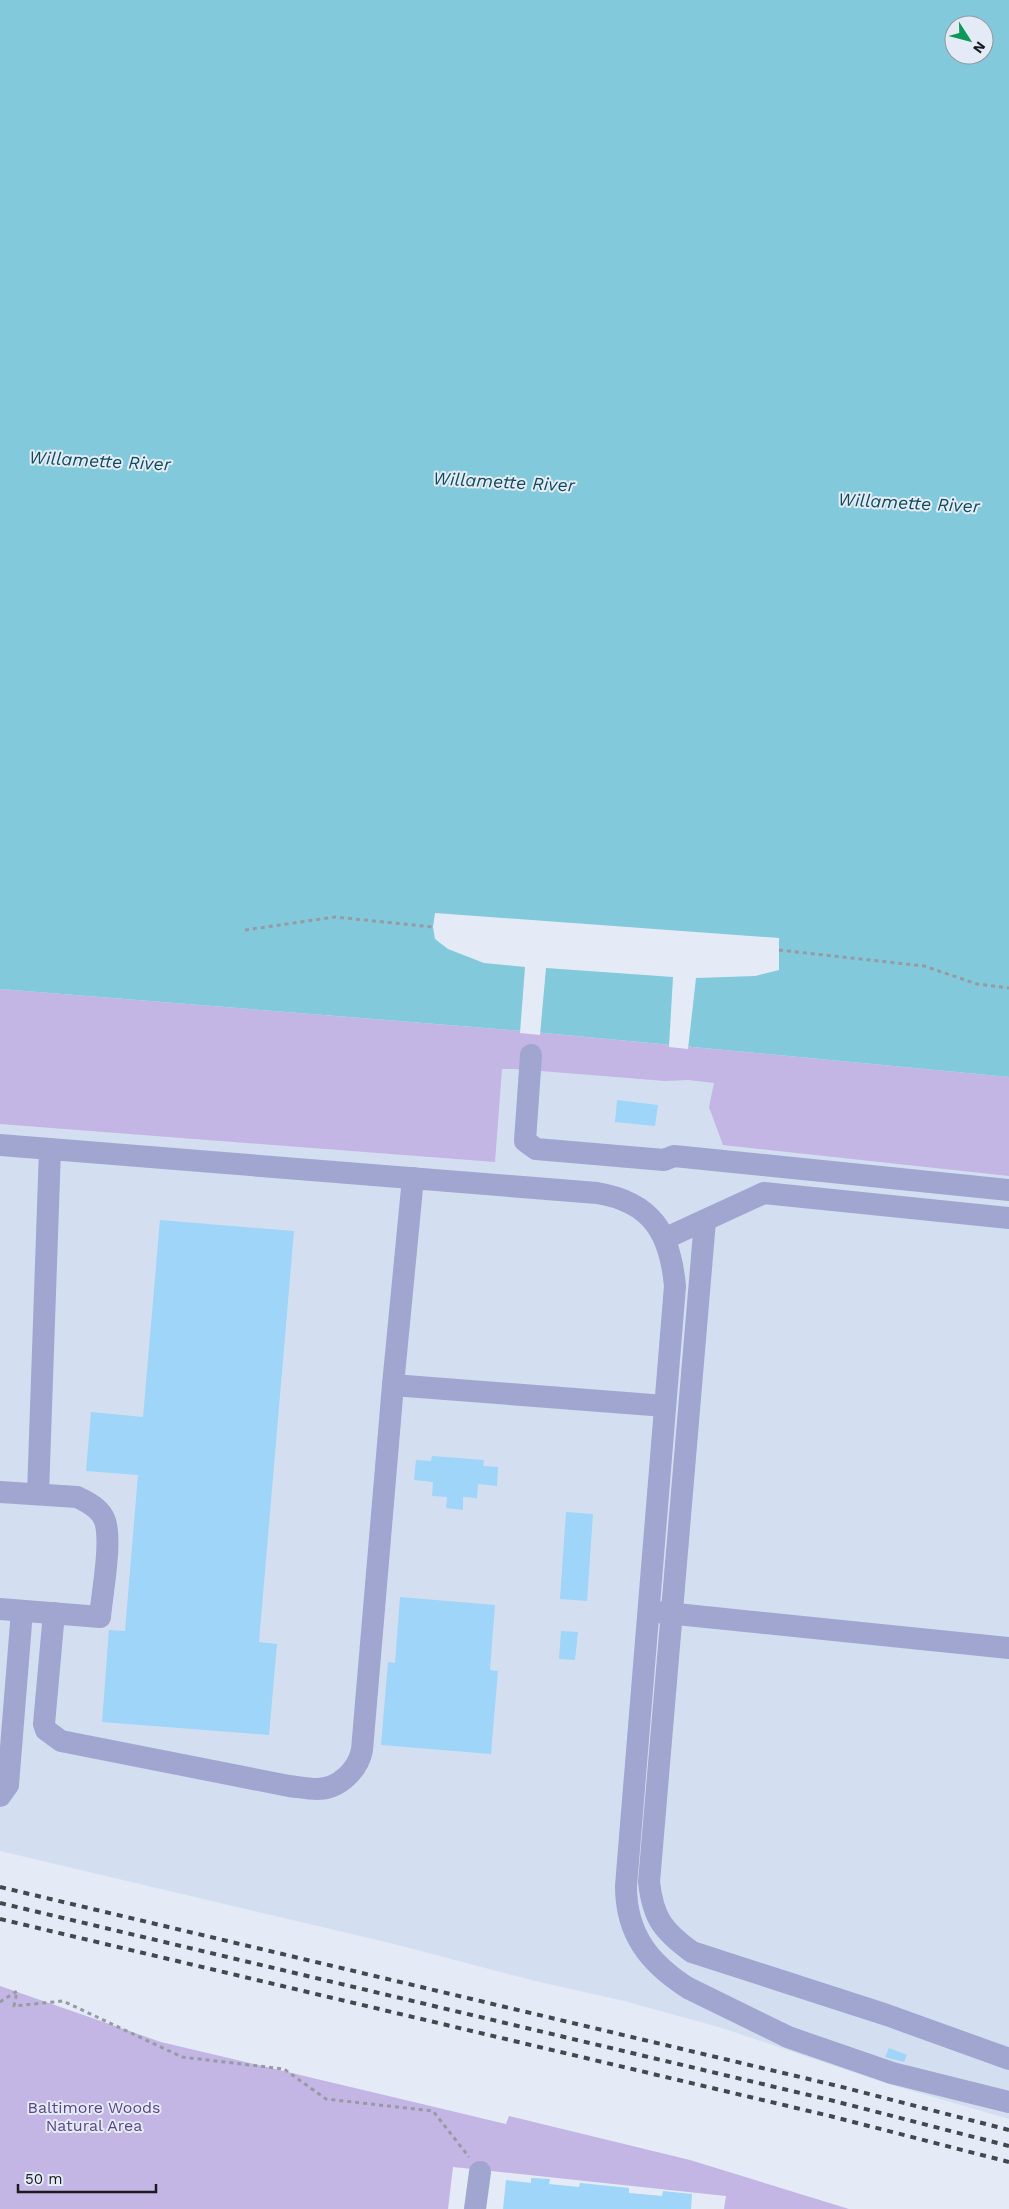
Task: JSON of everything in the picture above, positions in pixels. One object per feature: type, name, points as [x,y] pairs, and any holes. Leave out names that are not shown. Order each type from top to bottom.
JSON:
[{"type":"street","points":[[532,1055],[525,1141],[536,1149],[664,1160],[674,1156],[1009,1190]]},
{"type":"street","points":[[0,1145],[613,1196],[641,1210],[666,1238],[673,1264],[676,1286],[665,1406],[660,1612],[649,1882],[651,1903],[659,1922],[672,1938],[692,1952],[887,2015],[1009,2059]]},
{"type":"street","points":[[38,1494],[50,1149]]},
{"type":"street","points":[[54,1613],[44,1724],[46,1730],[61,1741],[289,1786],[319,1789],[331,1787],[343,1780],[360,1760],[413,1178]]},
{"type":"street","points":[[666,1238],[764,1193],[1009,1218]]},
{"type":"street","points":[[705,1221],[626,1886],[629,1918],[638,1940],[664,1971],[688,1988],[788,2037],[892,2073],[1009,2102]]},
{"type":"street","points":[[393,1385],[665,1406]]},
{"type":"street","points":[[0,1492],[77,1497],[86,1501],[100,1512],[105,1520],[108,1535],[100,1617],[11,1610],[8,1785],[0,1796]]},
{"type":"street","points":[[660,1612],[1009,1648]]},
{"type":"street","points":[[475,2209],[480,2172]]},
{"type":"path","points":[[246,930],[335,917],[433,927]]},
{"type":"path","points":[[779,950],[924,966],[977,984],[1009,988]]},
{"type":"path","points":[[0,2002],[18,1991],[14,2006],[63,2001],[182,2057],[284,2068],[326,2099],[433,2111],[480,2172]]},
{"type":"shaded area","points":[[0,989],[1009,1077],[1009,2119],[888,2084],[722,2028],[624,2001],[535,1981],[394,1944],[0,1851]]},
{"type":"green space","points":[[0,989],[523,1031],[1009,1077],[1009,1176],[723,1145],[709,1107],[714,1083],[516,1069],[502,1069],[495,1162],[0,1124]]},
{"type":"green space","name":"Baltimore Woods Natural Area","points":[[0,1986],[161,2042],[506,2124],[509,2116],[690,2160],[849,2209],[724,2209],[726,2196],[453,2167],[448,2209],[0,2209]]},
{"type":"water","name":"Willamette River","points":[[0,0],[1009,0],[1009,1077],[523,1031],[0,989]]},
{"type":"pier","points":[[435,913],[779,938],[779,970],[755,976],[696,978],[688,1049],[669,1047],[673,977],[546,968],[540,1035],[520,1033],[525,967],[484,963],[448,949],[435,939],[433,927]]},
{"type":"building","points":[[617,1100],[658,1105],[655,1126],[615,1122]]},
{"type":"building","points":[[160,1220],[294,1231],[259,1642],[277,1644],[269,1735],[102,1722],[109,1630],[125,1631],[138,1475],[86,1471],[91,1412],[143,1417]]},
{"type":"building","points":[[432,1456],[484,1460],[483,1466],[498,1467],[497,1486],[478,1484],[477,1498],[463,1497],[463,1510],[446,1508],[447,1497],[432,1496],[433,1482],[414,1480],[416,1460],[431,1461]]},
{"type":"building","points":[[566,1512],[593,1514],[587,1601],[560,1599]]},
{"type":"building","points":[[400,1597],[495,1605],[490,1670],[498,1671],[491,1754],[381,1745],[388,1662],[395,1663]]},
{"type":"building","points":[[561,1631],[578,1632],[575,1660],[559,1659]]},
{"type":"building","points":[[889,2048],[907,2055],[904,2062],[885,2057]]},
{"type":"building","points":[[531,2178],[550,2179],[549,2184],[579,2187],[580,2183],[629,2188],[629,2193],[662,2196],[663,2191],[692,2194],[691,2209],[503,2209],[506,2180],[531,2183]]},
{"type":"railway","points":[[0,1887],[838,2086],[1009,2130]]},
{"type":"railway","points":[[0,1903],[834,2101],[1009,2146]]},
{"type":"railway","points":[[0,1919],[830,2116],[1009,2162]]}]
